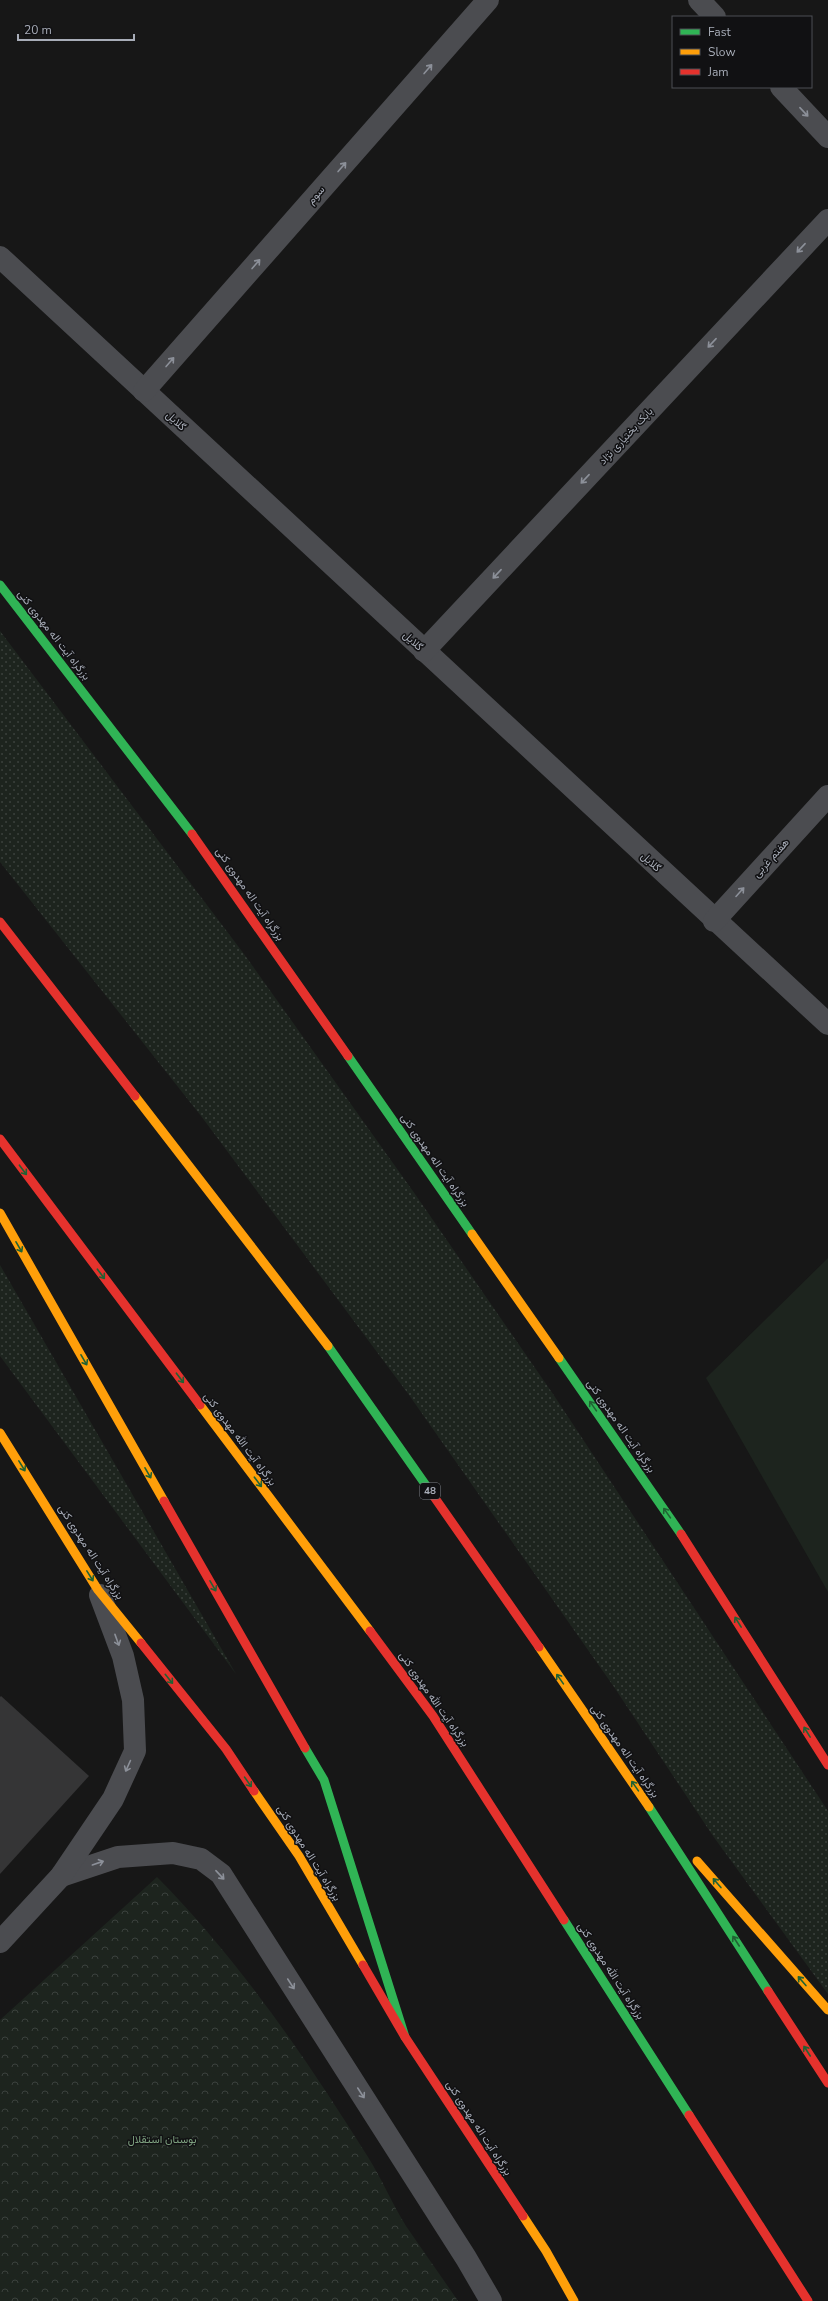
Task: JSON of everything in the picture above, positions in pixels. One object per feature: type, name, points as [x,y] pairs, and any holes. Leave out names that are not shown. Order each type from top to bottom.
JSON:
[{"type":"main road","name":"بزرگراه آیت اله مهدوی کنی","points":[[0,585],[206,853],[683,1536],[828,1765]]},
{"type":"main road","name":"بزرگراه آیت اله مهدوی کنی","points":[[0,922],[338,1359],[647,1803],[828,2083]]},
{"type":"main road","name":"بزرگراه آیت الله مهدوی کنی","points":[[0,1139],[433,1716],[808,2301]]},
{"type":"main road","points":[[0,1213],[324,1780],[405,2037]]},
{"type":"main road","name":"بزرگراه آیت اله مهدوی کنی","points":[[0,1433],[98,1590],[226,1750],[299,1856],[405,2037],[546,2251],[574,2301]]},
{"type":"main road","points":[[647,1803],[828,2010]]},
{"type":"street","name":"سوم","points":[[144,391],[488,0]]},
{"type":"street","points":[[700,0],[714,16]]},
{"type":"street","points":[[782,88],[828,137]]},
{"type":"street","name":"بابک بختیاری نژاد","points":[[424,651],[828,220]]},
{"type":"street","name":"گلایل","points":[[0,257],[714,921],[828,1024]]},
{"type":"street","name":"هفتم غربی","points":[[714,921],[828,796]]},
{"type":"street","points":[[0,1942],[61,1876],[113,1799],[135,1751],[133,1700],[123,1656],[98,1590]]},
{"type":"street","points":[[61,1876],[118,1856],[173,1852],[201,1859],[221,1874],[462,2251],[491,2301]]},
{"type":"green space","points":[[0,631],[244,954],[415,1194],[553,1394],[828,1811],[828,1994],[713,1836],[614,1687],[409,1395],[201,1116],[0,862]]},
{"type":"green space","points":[[828,1258],[828,1592],[706,1378]]},
{"type":"green space","points":[[0,1265],[236,1674],[0,1356]]},
{"type":"green space","name":"بوستان استقلال","points":[[157,1877],[216,1942],[296,2047],[368,2157],[406,2226],[458,2301],[0,2301],[0,2020]]},
{"type":"building","points":[[1,1696],[89,1776],[0,1874],[0,1697]]},
{"type":"traffic: fast","points":[[0,585],[192,834]]},
{"type":"traffic: fast","points":[[348,1056],[472,1234]]},
{"type":"traffic: fast","points":[[328,1346],[430,1491]]},
{"type":"traffic: fast","points":[[559,1358],[681,1534]]},
{"type":"traffic: fast","points":[[305,1748],[324,1780],[405,2037]]},
{"type":"traffic: fast","points":[[649,1807],[768,1991]]},
{"type":"traffic: fast","points":[[564,1920],[689,2115]]},
{"type":"traffic: slow","points":[[135,1096],[328,1346]]},
{"type":"traffic: slow","points":[[0,1213],[164,1501]]},
{"type":"traffic: slow","points":[[472,1234],[559,1358]]},
{"type":"traffic: slow","points":[[200,1405],[370,1631]]},
{"type":"traffic: slow","points":[[0,1433],[98,1590],[141,1643]]},
{"type":"traffic: slow","points":[[539,1647],[649,1807]]},
{"type":"traffic: slow","points":[[254,1791],[299,1856],[363,1965]]},
{"type":"traffic: slow","points":[[697,1861],[828,2010]]},
{"type":"traffic: slow","points":[[523,2216],[546,2251],[574,2301]]},
{"type":"traffic: jam","points":[[192,834],[348,1056]]},
{"type":"traffic: jam","points":[[0,922],[135,1096]]},
{"type":"traffic: jam","points":[[0,1139],[200,1405]]},
{"type":"traffic: jam","points":[[430,1491],[539,1647]]},
{"type":"traffic: jam","points":[[164,1501],[305,1748]]},
{"type":"traffic: jam","points":[[681,1534],[828,1765]]},
{"type":"traffic: jam","points":[[370,1631],[433,1716],[564,1920]]},
{"type":"traffic: jam","points":[[141,1643],[226,1749],[254,1791]]},
{"type":"traffic: jam","points":[[363,1965],[405,2037],[523,2216]]},
{"type":"traffic: jam","points":[[768,1991],[828,2083]]},
{"type":"traffic: jam","points":[[689,2115],[808,2301]]}]
